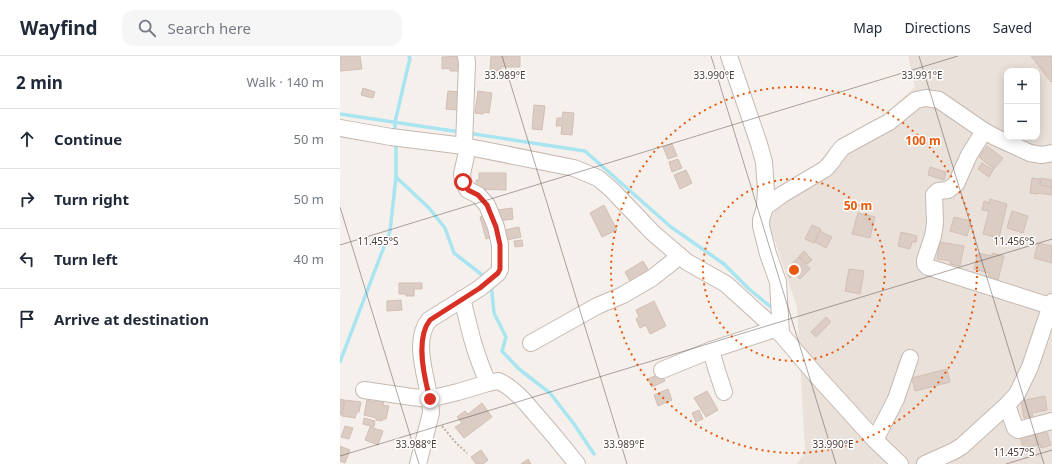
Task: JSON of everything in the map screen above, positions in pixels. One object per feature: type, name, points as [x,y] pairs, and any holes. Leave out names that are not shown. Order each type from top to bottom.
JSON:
[{"type":"street","points":[[729,56],[764,162],[766,191],[765,207],[761,226],[768,254],[778,282],[778,332]]},
{"type":"street","points":[[418,464],[430,406],[422,358],[422,340],[425,327],[430,320],[480,288],[498,273],[500,269],[500,245],[496,227],[487,205],[478,195],[468,190],[463,182],[462,174],[466,147],[467,58]]},
{"type":"street","points":[[765,207],[783,194],[825,170],[843,147],[889,122],[916,100],[926,98],[939,100],[995,137],[1030,153],[1042,155],[1052,153]]},
{"type":"street","points":[[340,128],[391,137],[466,147],[574,168],[598,178],[612,190],[653,233],[687,262],[726,284],[778,332],[875,440],[900,464]]},
{"type":"street","points":[[925,464],[962,446],[1017,394],[1030,367],[1051,304],[928,267],[925,264],[935,223],[934,195],[938,191],[948,190],[956,184],[962,169],[984,130]]},
{"type":"street","points":[[531,343],[597,306],[624,295],[652,278],[680,256]]},
{"type":"street","points":[[462,299],[473,342],[488,383]]},
{"type":"street","points":[[662,370],[711,350],[778,332]]},
{"type":"street","points":[[711,350],[724,392]]},
{"type":"street","points":[[875,440],[896,399],[910,358]]},
{"type":"street","points":[[430,406],[458,392],[498,381],[522,399],[546,425],[577,464]]},
{"type":"street","points":[[364,390],[412,397],[430,406]]},
{"type":"street","points":[[1007,405],[1015,428],[1018,430],[1052,421]]},
{"type":"path","points":[[430,406],[456,443],[468,453]]},
{"type":"shaded area","points":[[908,56],[1052,56],[1052,464],[797,464],[805,452],[797,307],[767,218],[915,87]]},
{"type":"building","points":[[340,56],[360,56],[362,69],[340,71]]},
{"type":"building","points":[[459,56],[459,71],[450,71],[450,68],[442,69],[442,57]]},
{"type":"building","points":[[491,56],[520,56],[520,67],[501,67],[501,71],[490,71]]},
{"type":"building","points":[[1031,56],[1052,56],[1051,82]]},
{"type":"building","points":[[363,88],[375,92],[373,98],[361,95]]},
{"type":"building","points":[[448,91],[460,92],[458,110],[446,109]]},
{"type":"building","points":[[478,91],[492,93],[489,113],[475,113]]},
{"type":"building","points":[[534,105],[545,106],[542,130],[532,129]]},
{"type":"building","points":[[563,112],[574,113],[572,135],[561,134],[562,126],[556,126],[557,118],[562,118]]},
{"type":"building","points":[[672,144],[677,156],[668,159],[663,147]]},
{"type":"building","points":[[987,146],[1003,158],[994,169],[979,157]]},
{"type":"building","points":[[678,159],[682,168],[672,172],[669,162]]},
{"type":"building","points":[[982,163],[993,170],[989,177],[978,169]]},
{"type":"building","points":[[930,167],[946,172],[944,180],[928,175]]},
{"type":"building","points":[[686,170],[692,183],[680,189],[674,175]]},
{"type":"building","points":[[479,173],[506,173],[506,190],[476,189],[476,180],[479,180]]},
{"type":"building","points":[[1032,178],[1040,179],[1040,185],[1052,187],[1052,195],[1030,193]]},
{"type":"building","points":[[1041,178],[1052,180],[1052,187],[1040,185]]},
{"type":"building","points":[[990,199],[1007,204],[999,238],[983,234],[989,211],[982,210],[984,201],[989,203]]},
{"type":"building","points":[[604,205],[617,230],[602,237],[590,213]]},
{"type":"building","points":[[512,208],[513,219],[498,221],[497,210]]},
{"type":"building","points":[[1012,211],[1028,216],[1023,233],[1007,228]]},
{"type":"building","points":[[858,213],[875,217],[870,238],[852,234]]},
{"type":"building","points":[[489,214],[495,236],[486,239],[480,217]]},
{"type":"building","points":[[954,217],[971,221],[967,236],[950,231]]},
{"type":"building","points":[[812,225],[821,229],[814,243],[805,239]]},
{"type":"building","points":[[519,227],[521,237],[507,240],[505,230]]},
{"type":"building","points":[[820,231],[832,237],[826,248],[815,242]]},
{"type":"building","points":[[901,232],[917,236],[916,242],[912,242],[910,249],[898,246]]},
{"type":"building","points":[[522,240],[523,246],[515,247],[514,241]]},
{"type":"building","points":[[940,242],[964,246],[960,266],[950,264],[951,261],[937,259]]},
{"type":"building","points":[[1038,243],[1052,246],[1052,263],[1034,258]]},
{"type":"building","points":[[804,251],[812,260],[807,264],[799,256]]},
{"type":"building","points":[[978,253],[992,256],[992,253],[1004,256],[998,280],[988,278],[989,273],[974,269]]},
{"type":"building","points":[[799,257],[810,269],[800,279],[795,274],[790,278],[788,275],[793,270],[789,266]]},
{"type":"building","points":[[643,261],[649,271],[631,283],[625,272]]},
{"type":"building","points":[[849,269],[864,271],[860,294],[845,291]]},
{"type":"building","points":[[399,283],[422,283],[422,289],[414,289],[414,296],[406,296],[406,294],[399,294]]},
{"type":"building","points":[[401,300],[402,310],[387,311],[387,301]]},
{"type":"building","points":[[654,301],[666,326],[650,334],[646,325],[640,328],[636,319],[639,317],[636,310]]},
{"type":"building","points":[[826,317],[831,322],[816,337],[811,332]]},
{"type":"building","points":[[947,369],[950,382],[915,391],[912,378]]},
{"type":"building","points":[[661,373],[665,381],[652,387],[648,379]]},
{"type":"building","points":[[668,389],[672,400],[658,406],[654,395]]},
{"type":"building","points":[[707,391],[718,410],[706,417],[694,398]]},
{"type":"building","points":[[1045,396],[1047,410],[1032,413],[1033,416],[1024,418],[1021,401]]},
{"type":"building","points":[[340,399],[344,400],[341,415],[340,415]]},
{"type":"building","points":[[345,400],[361,402],[359,412],[357,412],[355,418],[342,416]]},
{"type":"building","points":[[367,400],[375,402],[376,400],[384,401],[383,405],[389,406],[386,419],[383,419],[382,421],[376,420],[376,418],[364,415]]},
{"type":"building","points":[[482,403],[492,417],[464,438],[455,427],[462,423],[457,417],[465,411],[468,414]]},
{"type":"building","points":[[699,410],[703,419],[696,422],[692,413]]},
{"type":"building","points":[[364,418],[375,421],[374,427],[363,424]]},
{"type":"building","points":[[345,426],[353,428],[349,439],[341,437]]},
{"type":"building","points":[[370,427],[383,431],[378,445],[365,440]]},
{"type":"building","points":[[1045,427],[1051,445],[1041,448],[1040,444],[1024,449],[1019,435]]},
{"type":"building","points":[[340,446],[350,450],[345,463],[340,461]]},
{"type":"building","points":[[481,450],[488,460],[483,464],[476,464],[471,457]]},
{"type":"building","points":[[528,459],[531,464],[521,464]]},
{"type":"waterway","points":[[395,134],[395,122],[410,58],[409,56]]},
{"type":"waterway","points":[[340,114],[460,132]]},
{"type":"waterway","points":[[468,133],[585,151],[671,227],[724,264],[749,289],[771,307]]},
{"type":"waterway","points":[[340,362],[390,231],[396,177],[396,142]]},
{"type":"waterway","points":[[396,177],[429,208],[445,228],[454,253],[486,278]]},
{"type":"waterway","points":[[491,284],[494,313],[506,337],[502,351],[519,369],[550,393],[574,424],[594,454]]},
{"type":"route","points":[[430,399],[422,358],[422,340],[425,327],[430,320],[480,288],[498,273],[500,269],[500,245],[496,227],[487,205],[478,195],[468,190],[463,182]]}]
